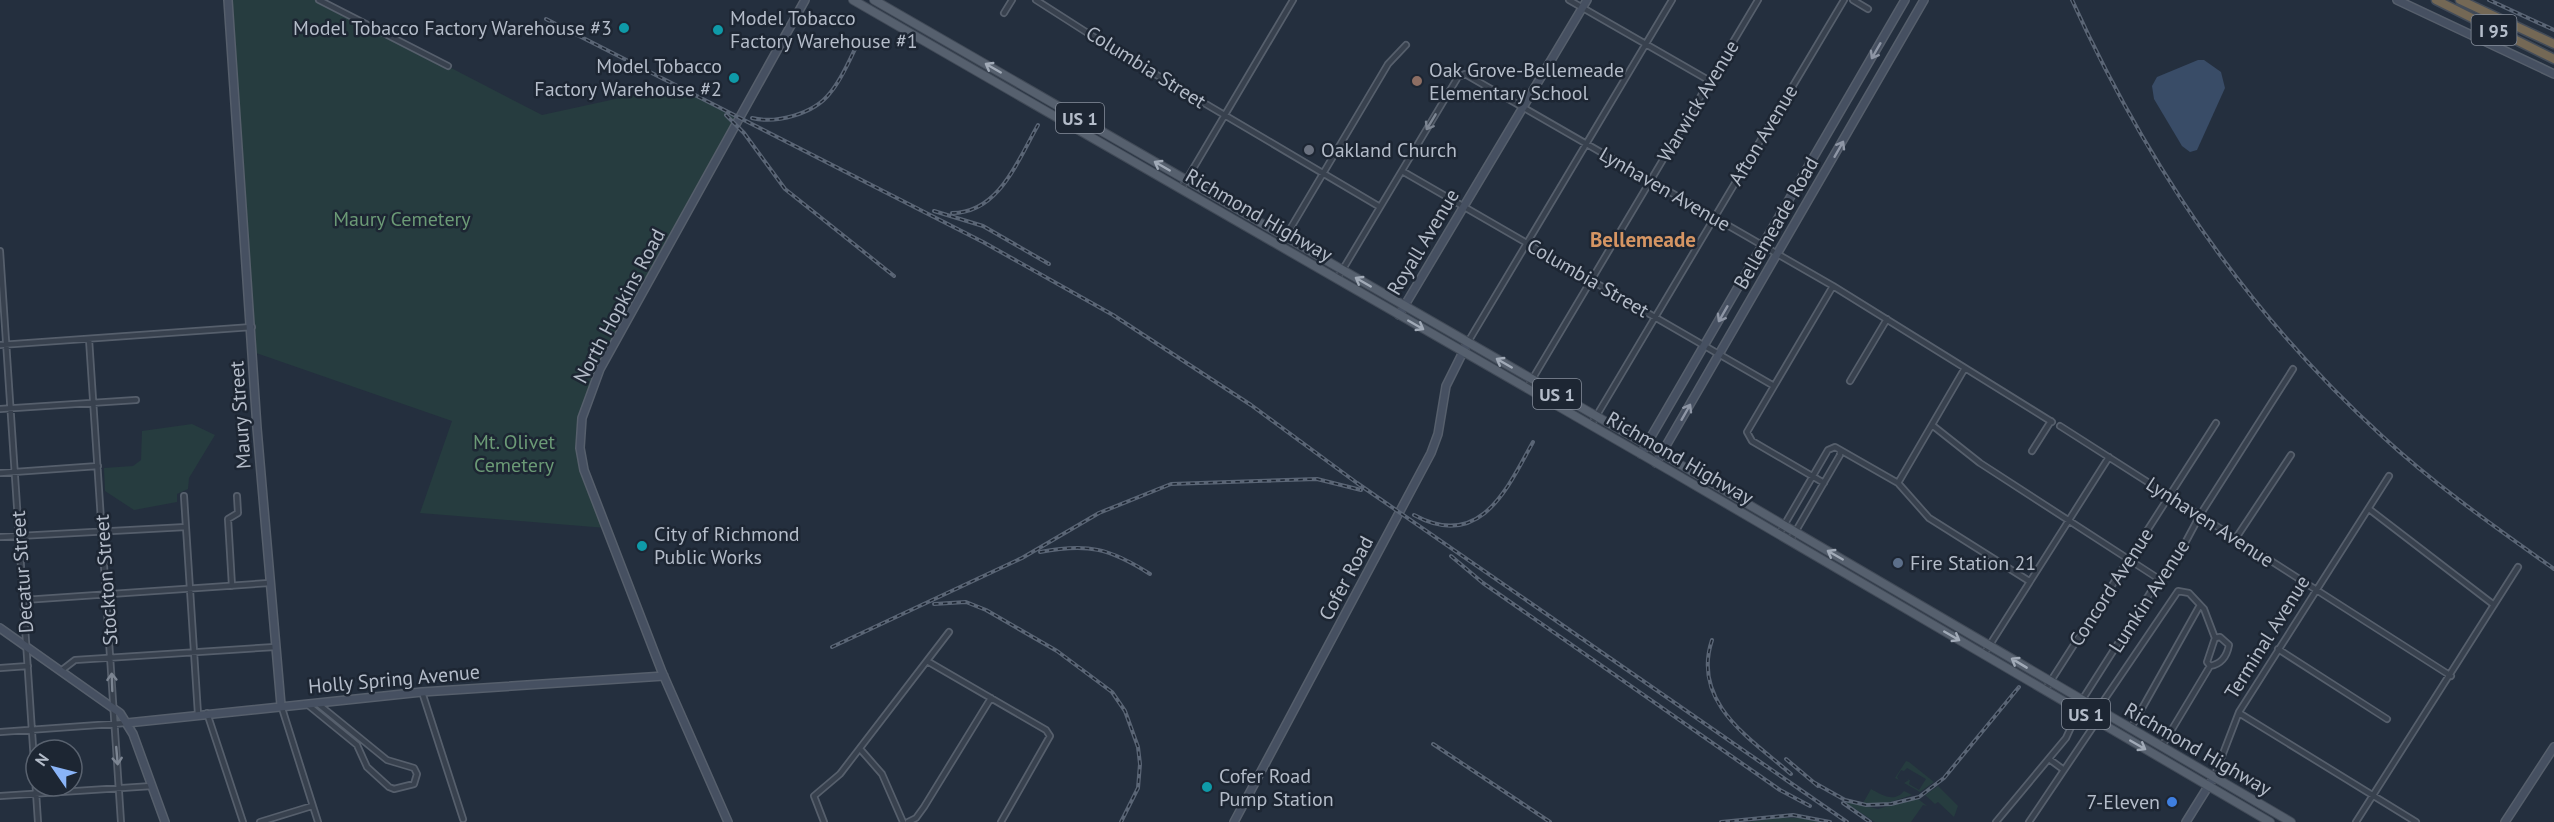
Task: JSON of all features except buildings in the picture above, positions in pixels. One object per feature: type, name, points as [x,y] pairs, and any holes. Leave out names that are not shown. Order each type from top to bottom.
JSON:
[{"type":"highway","name":"I 95","points":[[2436,0],[2554,59]]},
{"type":"highway","name":"I 95","points":[[2460,0],[2554,44]]},
{"type":"main road","name":"Maury Street","points":[[228,0],[269,583],[281,705]]},
{"type":"main road","name":"North Hopkins Road","points":[[726,822],[664,675],[584,470],[580,448],[582,418],[600,369],[742,118],[805,0]]},
{"type":"main road","name":"Richmond Highway","points":[[853,0],[1592,425],[2268,821]]},
{"type":"main road","name":"Richmond Highway","points":[[874,0],[1662,453],[2291,822]]},
{"type":"main road","name":"Royall Avenue","points":[[1399,315],[1587,0]]},
{"type":"main road","name":"Bellemeade Road","points":[[1641,454],[1905,0]]},
{"type":"main road","name":"Bellemeade Road","points":[[1656,463],[1924,0]]},
{"type":"main road","points":[[2397,0],[2554,72]]},
{"type":"main road","points":[[2405,0],[2554,72]]},
{"type":"main road","name":"Cofer Road","points":[[1234,822],[1431,453],[1438,434],[1446,386],[1468,342]]},
{"type":"main road","points":[[0,628],[112,705],[127,723],[165,822]]},
{"type":"main road","name":"Holly Spring Avenue","points":[[127,723],[281,705],[422,692],[664,675]]},
{"type":"main road","points":[[2505,822],[2554,747]]},
{"type":"main road","name":"Terminal Avenue","points":[[2186,822],[2214,777]]},
{"type":"street","points":[[319,0],[448,66]]},
{"type":"street","points":[[1004,13],[1012,0]]},
{"type":"street","name":"Columbia Street","points":[[1036,0],[1225,116],[1380,207]]},
{"type":"street","points":[[1181,189],[1293,0]]},
{"type":"street","points":[[1569,0],[1710,81]]},
{"type":"street","points":[[1468,342],[1672,0]]},
{"type":"street","name":"Warwick Avenue","points":[[1527,388],[1758,0]]},
{"type":"street","name":"Afton Avenue","points":[[1592,425],[1844,0]]},
{"type":"street","points":[[1853,0],[1868,9]]},
{"type":"street","points":[[1280,246],[1388,64],[1406,45]]},
{"type":"street","name":"Lynhaven Avenue","points":[[1402,171],[1461,74],[1833,286],[2051,421],[2031,450]]},
{"type":"street","points":[[1337,279],[1402,171]]},
{"type":"street","name":"Columbia Street","points":[[1402,171],[1774,386]]},
{"type":"street","name":"Decatur Street","points":[[0,251],[3,344],[15,472],[32,738]]},
{"type":"street","points":[[1824,483],[1747,436],[1833,286]]},
{"type":"street","points":[[1850,381],[1887,319]]},
{"type":"street","points":[[3,344],[252,327]]},
{"type":"street","name":"Stockton Street","points":[[89,339],[121,822]]},
{"type":"street","points":[[1898,483],[1965,368]]},
{"type":"street","name":"Lumkin Avenue","points":[[2082,700],[2159,579],[2184,545],[2200,515],[2293,369]]},
{"type":"street","points":[[0,409],[136,400]]},
{"type":"street","name":"Concord Avenue","points":[[2045,690],[2216,423]]},
{"type":"street","points":[[1932,425],[1980,463],[2159,579]]},
{"type":"street","name":"Lynhaven Avenue","points":[[2060,426],[2451,676]]},
{"type":"street","points":[[1779,534],[1830,449],[1835,447],[1898,483],[1929,518],[2029,581]]},
{"type":"street","points":[[1790,541],[1840,455],[1840,450]]},
{"type":"street","points":[[2236,538],[2291,455]]},
{"type":"street","points":[[1984,654],[2109,456]]},
{"type":"street","points":[[0,473],[98,466]]},
{"type":"street","name":"Terminal Avenue","points":[[2214,777],[2239,713],[2389,476]]},
{"type":"street","points":[[184,496],[198,714]]},
{"type":"street","points":[[232,586],[228,519],[238,513],[237,496]]},
{"type":"street","points":[[2369,509],[2494,605]]},
{"type":"street","points":[[0,537],[186,527]]},
{"type":"street","points":[[2356,822],[2451,676],[2518,567]]},
{"type":"street","points":[[24,600],[269,583]]},
{"type":"street","points":[[2098,709],[2172,596],[2178,591],[2186,591],[2200,605],[2215,638],[2208,656],[2207,662],[2210,666]]},
{"type":"street","points":[[2131,728],[2200,605]]},
{"type":"street","points":[[824,822],[814,796],[840,774],[861,750],[948,632]]},
{"type":"street","points":[[2162,746],[2210,666],[2224,658],[2229,645],[2220,637],[2215,638]]},
{"type":"street","points":[[62,670],[75,660],[275,647]]},
{"type":"street","points":[[2278,649],[2387,719]]},
{"type":"street","points":[[927,661],[1046,730],[1050,736],[1001,822]]},
{"type":"street","points":[[0,668],[28,666]]},
{"type":"street","points":[[422,692],[463,819]]},
{"type":"street","points":[[908,822],[924,807],[991,698]]},
{"type":"street","points":[[306,703],[357,745],[367,767],[389,787],[394,789],[414,784],[417,774],[414,768],[387,760],[316,702]]},
{"type":"street","name":"Maury Street","points":[[281,705],[318,822]]},
{"type":"street","points":[[1996,822],[2066,738],[2079,710]]},
{"type":"street","points":[[207,713],[243,822]]},
{"type":"street","points":[[2239,713],[2416,822]]},
{"type":"street","points":[[2029,822],[2097,721]]},
{"type":"street","points":[[0,732],[127,723]]},
{"type":"street","points":[[861,750],[882,774],[903,822]]},
{"type":"street","points":[[2049,759],[2064,770]]},
{"type":"street","points":[[84,791],[152,786]]},
{"type":"street","points":[[0,796],[24,795]]},
{"type":"street","name":"Decatur Street","points":[[36,798],[38,822]]},
{"type":"street","points":[[260,822],[312,806]]},
{"type":"street","points":[[2268,821],[2273,812]]},
{"type":"green space","name":"Maury Cemetery","points":[[229,0],[320,0],[542,115],[675,86],[741,119],[603,363],[586,405],[581,450],[606,528],[420,513],[452,421],[253,352]]},
{"type":"green space","points":[[192,424],[215,435],[189,478],[188,489],[177,494],[177,502],[134,510],[105,491],[104,468],[133,466],[141,460],[142,431]]},
{"type":"green space","points":[[1906,761],[1934,782],[1920,792],[1904,783],[1909,780],[1905,778],[1910,780],[1909,784],[1919,790],[1926,779],[1907,768],[1904,771],[1901,770],[1897,777],[1899,780],[1895,778]]},
{"type":"green space","points":[[1938,786],[1958,806],[1954,817],[1938,802],[1935,804],[1925,795]]},
{"type":"green space","points":[[1871,789],[1888,797],[1896,797],[1904,791],[1912,795],[1884,804],[1863,803]]},
{"type":"green space","points":[[1917,798],[1927,806],[1923,805],[1911,822],[1875,822],[1843,801],[1878,809]]},
{"type":"green space","points":[[1800,818],[1821,822],[1747,822]]},
{"type":"water","points":[[2198,60],[2204,60],[2221,72],[2225,88],[2197,150],[2190,152],[2182,146],[2154,99],[2152,86],[2157,77]]},
{"type":"railway","points":[[2072,0],[2101,61],[2167,178],[2204,234],[2244,288],[2287,339],[2333,389],[2402,454],[2466,505],[2554,569]]},
{"type":"railway","points":[[2489,0],[2554,30]]},
{"type":"railway","points":[[546,19],[983,242],[1113,315],[1251,405],[1357,483],[1847,822]]},
{"type":"railway","points":[[752,118],[772,120],[794,116],[814,107],[830,93],[839,81],[860,39]]},
{"type":"railway","points":[[726,115],[744,133],[785,189],[894,276]]},
{"type":"railway","points":[[952,213],[968,211],[995,194],[1014,168],[1038,125]]},
{"type":"railway","points":[[934,211],[983,226],[1049,264]]},
{"type":"railway","points":[[1414,515],[1437,524],[1457,525],[1474,520],[1488,510],[1501,495],[1533,442]]},
{"type":"railway","points":[[832,647],[1022,558],[1099,513],[1171,484],[1317,479],[1361,490]]},
{"type":"railway","points":[[1040,552],[1072,548],[1098,550],[1122,558],[1150,574]]},
{"type":"railway","points":[[1451,556],[1483,583],[1780,790],[1810,806]]},
{"type":"railway","points":[[934,604],[966,602],[986,610],[1057,651],[1112,692],[1125,711],[1138,747],[1140,764],[1138,788],[1121,822]]},
{"type":"railway","points":[[1712,640],[1708,662],[1710,683],[1717,701],[1743,733],[1791,774]]},
{"type":"railway","points":[[1813,782],[1845,800],[1866,805],[1891,804],[1919,797],[1944,778],[2019,687]]},
{"type":"railway","points":[[1433,744],[1550,822]]},
{"type":"railway","points":[[1786,759],[1818,786]]},
{"type":"railway","points":[[1843,803],[1870,822]]},
{"type":"railway","points":[[1721,822],[1793,815],[1830,822]]},
{"type":"place","name":"Model Tobacco Factory Warehouse #3","points":[[624,28]]},
{"type":"place","name":"Model Tobacco Factory Warehouse #1","points":[[718,30]]},
{"type":"place","name":"Model Tobacco Factory Warehouse #2","points":[[734,78]]},
{"type":"place","name":"Oak Grove-Bellemeade Elementary School","points":[[1417,81]]},
{"type":"place","name":"Oakland Church","points":[[1309,150]]},
{"type":"place","name":"City of Richmond Public Works","points":[[642,546]]},
{"type":"place","name":"Fire Station 21","points":[[1898,563]]},
{"type":"place","name":"Cofer Road Pump Station","points":[[1207,787]]},
{"type":"place","name":"7-Eleven","points":[[2172,802]]},
{"type":"district","name":"Bellemeade","points":[[1643,239]]},
{"type":"park label","name":"Mt. Olivet Cemetery","points":[[514,454]]}]
